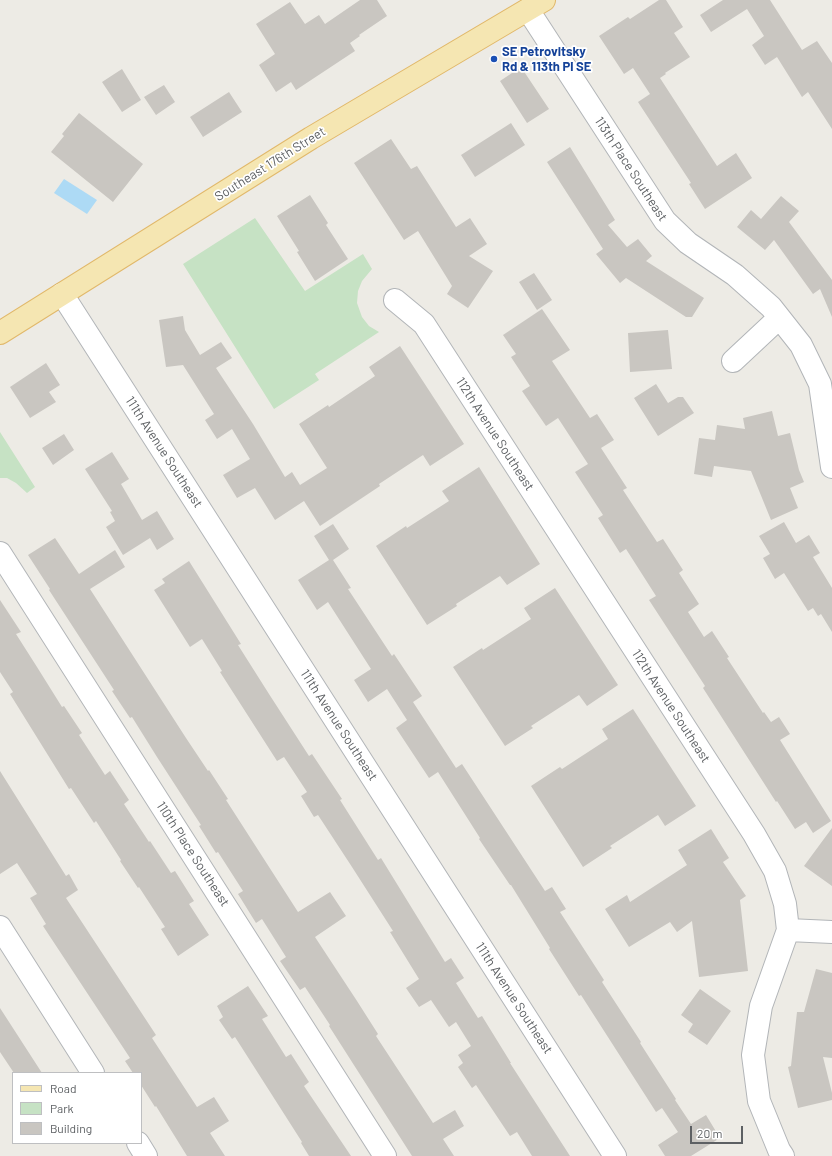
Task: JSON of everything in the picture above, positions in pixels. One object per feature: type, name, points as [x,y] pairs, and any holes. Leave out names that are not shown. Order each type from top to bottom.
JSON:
[{"type":"main road","name":"Southeast 176th Street","points":[[0,333],[311,138],[536,5]]},
{"type":"street","name":"113th Place Southeast","points":[[536,5],[665,222],[688,243],[735,275],[771,307],[801,345],[820,384],[832,467]]},
{"type":"street","name":"111th Avenue Southeast","points":[[62,294],[615,1156]]},
{"type":"street","name":"112th Avenue Southeast","points":[[395,300],[424,324],[754,834],[775,870],[786,904],[788,930],[761,1006],[753,1055],[759,1101],[777,1154]]},
{"type":"street","points":[[733,361],[779,318]]},
{"type":"street","name":"110th Place Southeast","points":[[0,553],[385,1156]]},
{"type":"street","points":[[0,928],[92,1072]]},
{"type":"street","points":[[788,930],[832,932]]},
{"type":"street","points":[[139,1144],[146,1156]]},
{"type":"green space","points":[[255,218],[305,291],[363,254],[372,269],[362,281],[358,291],[357,303],[362,317],[369,326],[379,332],[315,374],[319,380],[274,409],[183,264]]},
{"type":"green space","points":[[0,432],[35,487],[27,493],[16,483],[7,478],[0,478]]},
{"type":"water","points":[[64,179],[97,200],[87,214],[54,193]]},
{"type":"building","points":[[360,0],[377,0],[387,16],[350,43],[355,51],[296,90],[291,82],[276,92],[259,65],[275,54],[256,24],[290,2],[305,24],[319,15],[325,24]]},
{"type":"building","points":[[659,0],[666,0],[683,27],[674,33],[690,57],[665,73],[666,74],[660,78],[717,166],[736,153],[752,178],[705,209],[689,184],[691,183],[638,102],[650,94],[633,68],[624,74],[599,36],[628,17],[630,19]]},
{"type":"building","points":[[723,0],[770,0],[802,50],[817,41],[832,63],[832,129],[808,92],[802,97],[777,57],[765,65],[752,45],[764,36],[747,9],[711,32],[700,15]]},
{"type":"building","points":[[521,67],[549,109],[527,123],[500,81]]},
{"type":"building","points":[[122,69],[141,100],[122,112],[102,82]]},
{"type":"building","points":[[164,85],[175,102],[156,115],[144,97]]},
{"type":"building","points":[[229,92],[242,112],[203,137],[190,117]]},
{"type":"building","points":[[79,113],[143,164],[113,202],[51,152],[64,136],[62,134]]},
{"type":"building","points":[[511,123],[525,145],[475,177],[461,155]]},
{"type":"building","points":[[391,139],[411,169],[417,166],[456,227],[470,218],[487,244],[469,256],[493,271],[468,308],[447,294],[452,286],[418,231],[404,240],[354,163]]},
{"type":"building","points":[[570,147],[615,220],[608,225],[627,247],[638,239],[652,256],[646,261],[704,298],[692,317],[686,317],[626,278],[620,283],[596,254],[603,249],[547,162]]},
{"type":"building","points":[[310,195],[328,223],[326,225],[348,259],[315,281],[297,252],[299,251],[277,216]]},
{"type":"building","points":[[781,196],[799,211],[789,222],[832,280],[832,317],[820,289],[813,294],[774,240],[765,250],[737,227],[751,210],[761,219]]},
{"type":"building","points":[[534,273],[552,300],[537,310],[519,282]]},
{"type":"building","points":[[542,309],[570,350],[552,361],[590,418],[597,414],[614,440],[601,448],[627,488],[623,490],[657,542],[663,539],[683,570],[679,573],[699,604],[688,612],[704,637],[712,631],[729,657],[727,658],[763,713],[764,712],[771,722],[779,717],[790,734],[780,740],[831,821],[813,833],[806,822],[795,829],[777,801],[776,802],[703,688],[705,686],[649,600],[656,596],[626,549],[620,553],[598,518],[603,515],[575,472],[588,464],[558,418],[546,426],[522,391],[530,386],[511,357],[516,354],[503,335]]},
{"type":"building","points":[[183,316],[185,330],[200,355],[221,342],[232,358],[216,368],[253,424],[285,477],[292,472],[300,485],[327,468],[299,424],[328,405],[329,407],[375,376],[369,367],[400,346],[464,444],[430,466],[423,455],[320,526],[304,501],[275,520],[255,488],[237,498],[223,475],[250,459],[232,429],[217,439],[205,420],[214,414],[183,365],[166,367],[159,320]]},
{"type":"building","points":[[668,330],[672,369],[630,372],[628,333]]},
{"type":"building","points":[[46,363],[60,385],[49,392],[56,402],[30,418],[10,387]]},
{"type":"building","points":[[656,384],[668,403],[678,397],[683,397],[694,413],[658,436],[634,398]]},
{"type":"building","points":[[772,411],[778,436],[790,433],[799,470],[804,482],[790,488],[798,508],[771,520],[751,471],[714,466],[712,477],[694,474],[699,438],[715,440],[717,425],[745,429],[743,418]]},
{"type":"building","points":[[64,434],[74,450],[53,465],[42,448]]},
{"type":"building","points":[[112,452],[129,479],[121,484],[142,520],[157,511],[174,539],[157,550],[150,538],[123,555],[106,527],[115,521],[110,512],[112,511],[85,469]]},
{"type":"building","points":[[479,467],[540,564],[507,585],[500,576],[456,604],[457,606],[427,625],[376,546],[406,526],[407,528],[449,501],[442,491]]},
{"type":"building","points":[[784,522],[796,543],[809,535],[820,553],[813,557],[832,588],[832,632],[821,614],[818,616],[813,608],[808,611],[784,573],[775,579],[763,558],[770,554],[759,536]]},
{"type":"building","points":[[333,524],[349,549],[333,560],[351,588],[348,589],[392,656],[394,654],[422,696],[413,702],[456,768],[462,764],[545,891],[552,887],[566,909],[560,912],[604,980],[602,982],[691,1124],[706,1115],[720,1138],[691,1156],[665,1156],[658,1145],[678,1132],[662,1108],[656,1112],[581,995],[579,996],[511,885],[479,839],[480,838],[438,772],[429,778],[396,728],[407,720],[387,689],[368,702],[354,680],[371,669],[328,602],[317,610],[298,580],[329,560],[314,536]]},
{"type":"building","points":[[55,538],[79,574],[115,550],[125,567],[90,589],[186,738],[228,799],[226,800],[298,912],[330,892],[346,916],[315,937],[378,1034],[376,1036],[433,1123],[455,1110],[464,1126],[443,1139],[454,1156],[412,1156],[305,987],[300,990],[280,961],[286,957],[262,919],[256,923],[238,894],[243,891],[218,852],[216,853],[199,826],[201,825],[132,717],[130,718],[112,691],[114,690],[28,555]]},
{"type":"building","points":[[189,561],[241,644],[238,645],[309,756],[312,754],[342,799],[340,800],[378,860],[381,858],[445,962],[451,958],[464,978],[456,983],[478,1018],[482,1016],[510,1063],[570,1156],[532,1156],[517,1132],[510,1136],[476,1085],[472,1088],[458,1067],[463,1063],[458,1055],[471,1046],[456,1022],[449,1027],[431,1000],[419,1007],[406,988],[419,979],[390,932],[393,931],[352,867],[318,815],[314,817],[301,796],[307,792],[284,757],[277,761],[220,672],[222,671],[202,639],[190,647],[154,590],[165,583],[162,579]]},
{"type":"building","points":[[555,588],[618,685],[587,706],[579,695],[531,726],[533,728],[505,746],[453,667],[482,648],[483,650],[531,619],[524,608]]},
{"type":"building","points":[[0,600],[21,632],[16,634],[62,707],[64,706],[82,733],[79,735],[105,775],[110,771],[129,800],[124,804],[171,873],[175,871],[194,901],[189,904],[209,935],[178,956],[161,929],[165,927],[120,861],[121,860],[96,821],[94,823],[71,788],[69,789],[10,694],[13,692],[0,672]]},
{"type":"building","points":[[633,709],[696,806],[665,826],[658,815],[610,846],[612,848],[583,867],[531,786],[560,767],[562,769],[608,739],[602,729]]},
{"type":"building","points":[[0,771],[66,876],[69,874],[78,890],[66,898],[156,1035],[152,1038],[197,1107],[214,1097],[229,1121],[210,1133],[225,1156],[187,1156],[142,1087],[142,1072],[132,1072],[125,1061],[130,1058],[43,926],[46,924],[30,898],[37,894],[17,863],[0,874]]},
{"type":"building","points":[[832,828],[832,886],[804,866]]},
{"type":"building","points":[[711,829],[729,858],[723,862],[746,896],[740,900],[748,971],[699,977],[692,921],[677,932],[670,922],[629,947],[605,909],[627,895],[630,902],[687,865],[678,850]]},
{"type":"building","points":[[816,969],[832,973],[832,1058],[823,1057],[832,1093],[832,1100],[798,1108],[788,1067],[791,1066],[797,1012],[804,1012]]},
{"type":"building","points":[[248,986],[268,1016],[262,1019],[286,1057],[291,1054],[309,1082],[304,1086],[351,1156],[309,1156],[301,1143],[302,1142],[235,1037],[232,1039],[219,1020],[223,1017],[217,1006]]},
{"type":"building","points":[[700,989],[731,1011],[707,1045],[688,1032],[693,1024],[681,1015]]},
{"type":"building","points":[[0,1008],[41,1072],[13,1072],[0,1052]]},
{"type":"place","name":"SE Petrovitsky Rd & 113th Pl SE","points":[[494,59]]}]
